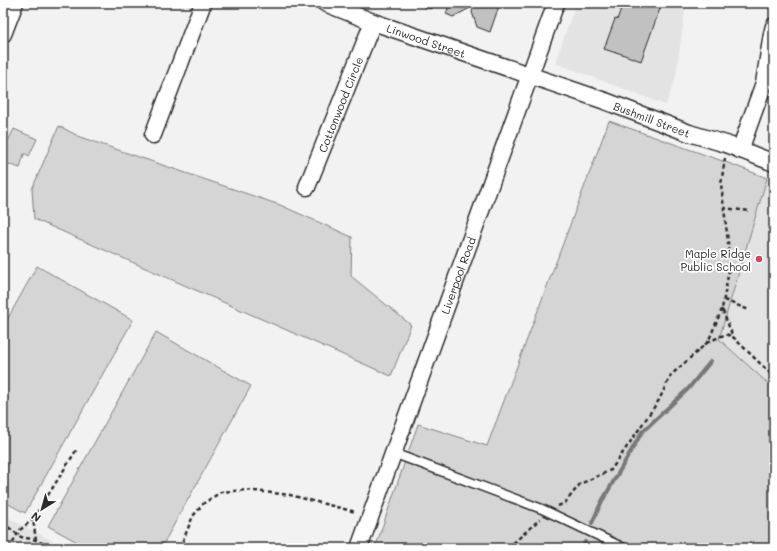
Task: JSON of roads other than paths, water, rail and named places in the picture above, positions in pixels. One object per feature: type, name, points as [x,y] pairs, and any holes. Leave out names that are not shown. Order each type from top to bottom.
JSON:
[{"type":"street","points":[[3,34],[15,3]]},
{"type":"street","points":[[154,136],[203,3]]},
{"type":"street","name":"Linwood Street","points":[[325,3],[373,22],[529,76]]},
{"type":"street","name":"Liverpool Road","points":[[359,548],[556,3]]},
{"type":"street","name":"Cottonwood Circle","points":[[307,187],[373,22]]},
{"type":"street","points":[[733,147],[764,83],[774,26]]},
{"type":"street","name":"Bushmill Street","points":[[529,76],[605,101],[689,133],[733,147],[774,164]]},
{"type":"lane","points":[[393,453],[548,512],[624,548]]},
{"type":"waterway","points":[[592,523],[601,503],[642,432],[688,389],[711,361]]},
{"type":"waterway","points":[[583,548],[585,542]]},
{"type":"place","name":"Maple Ridge Public School","points":[[759,259]]}]
